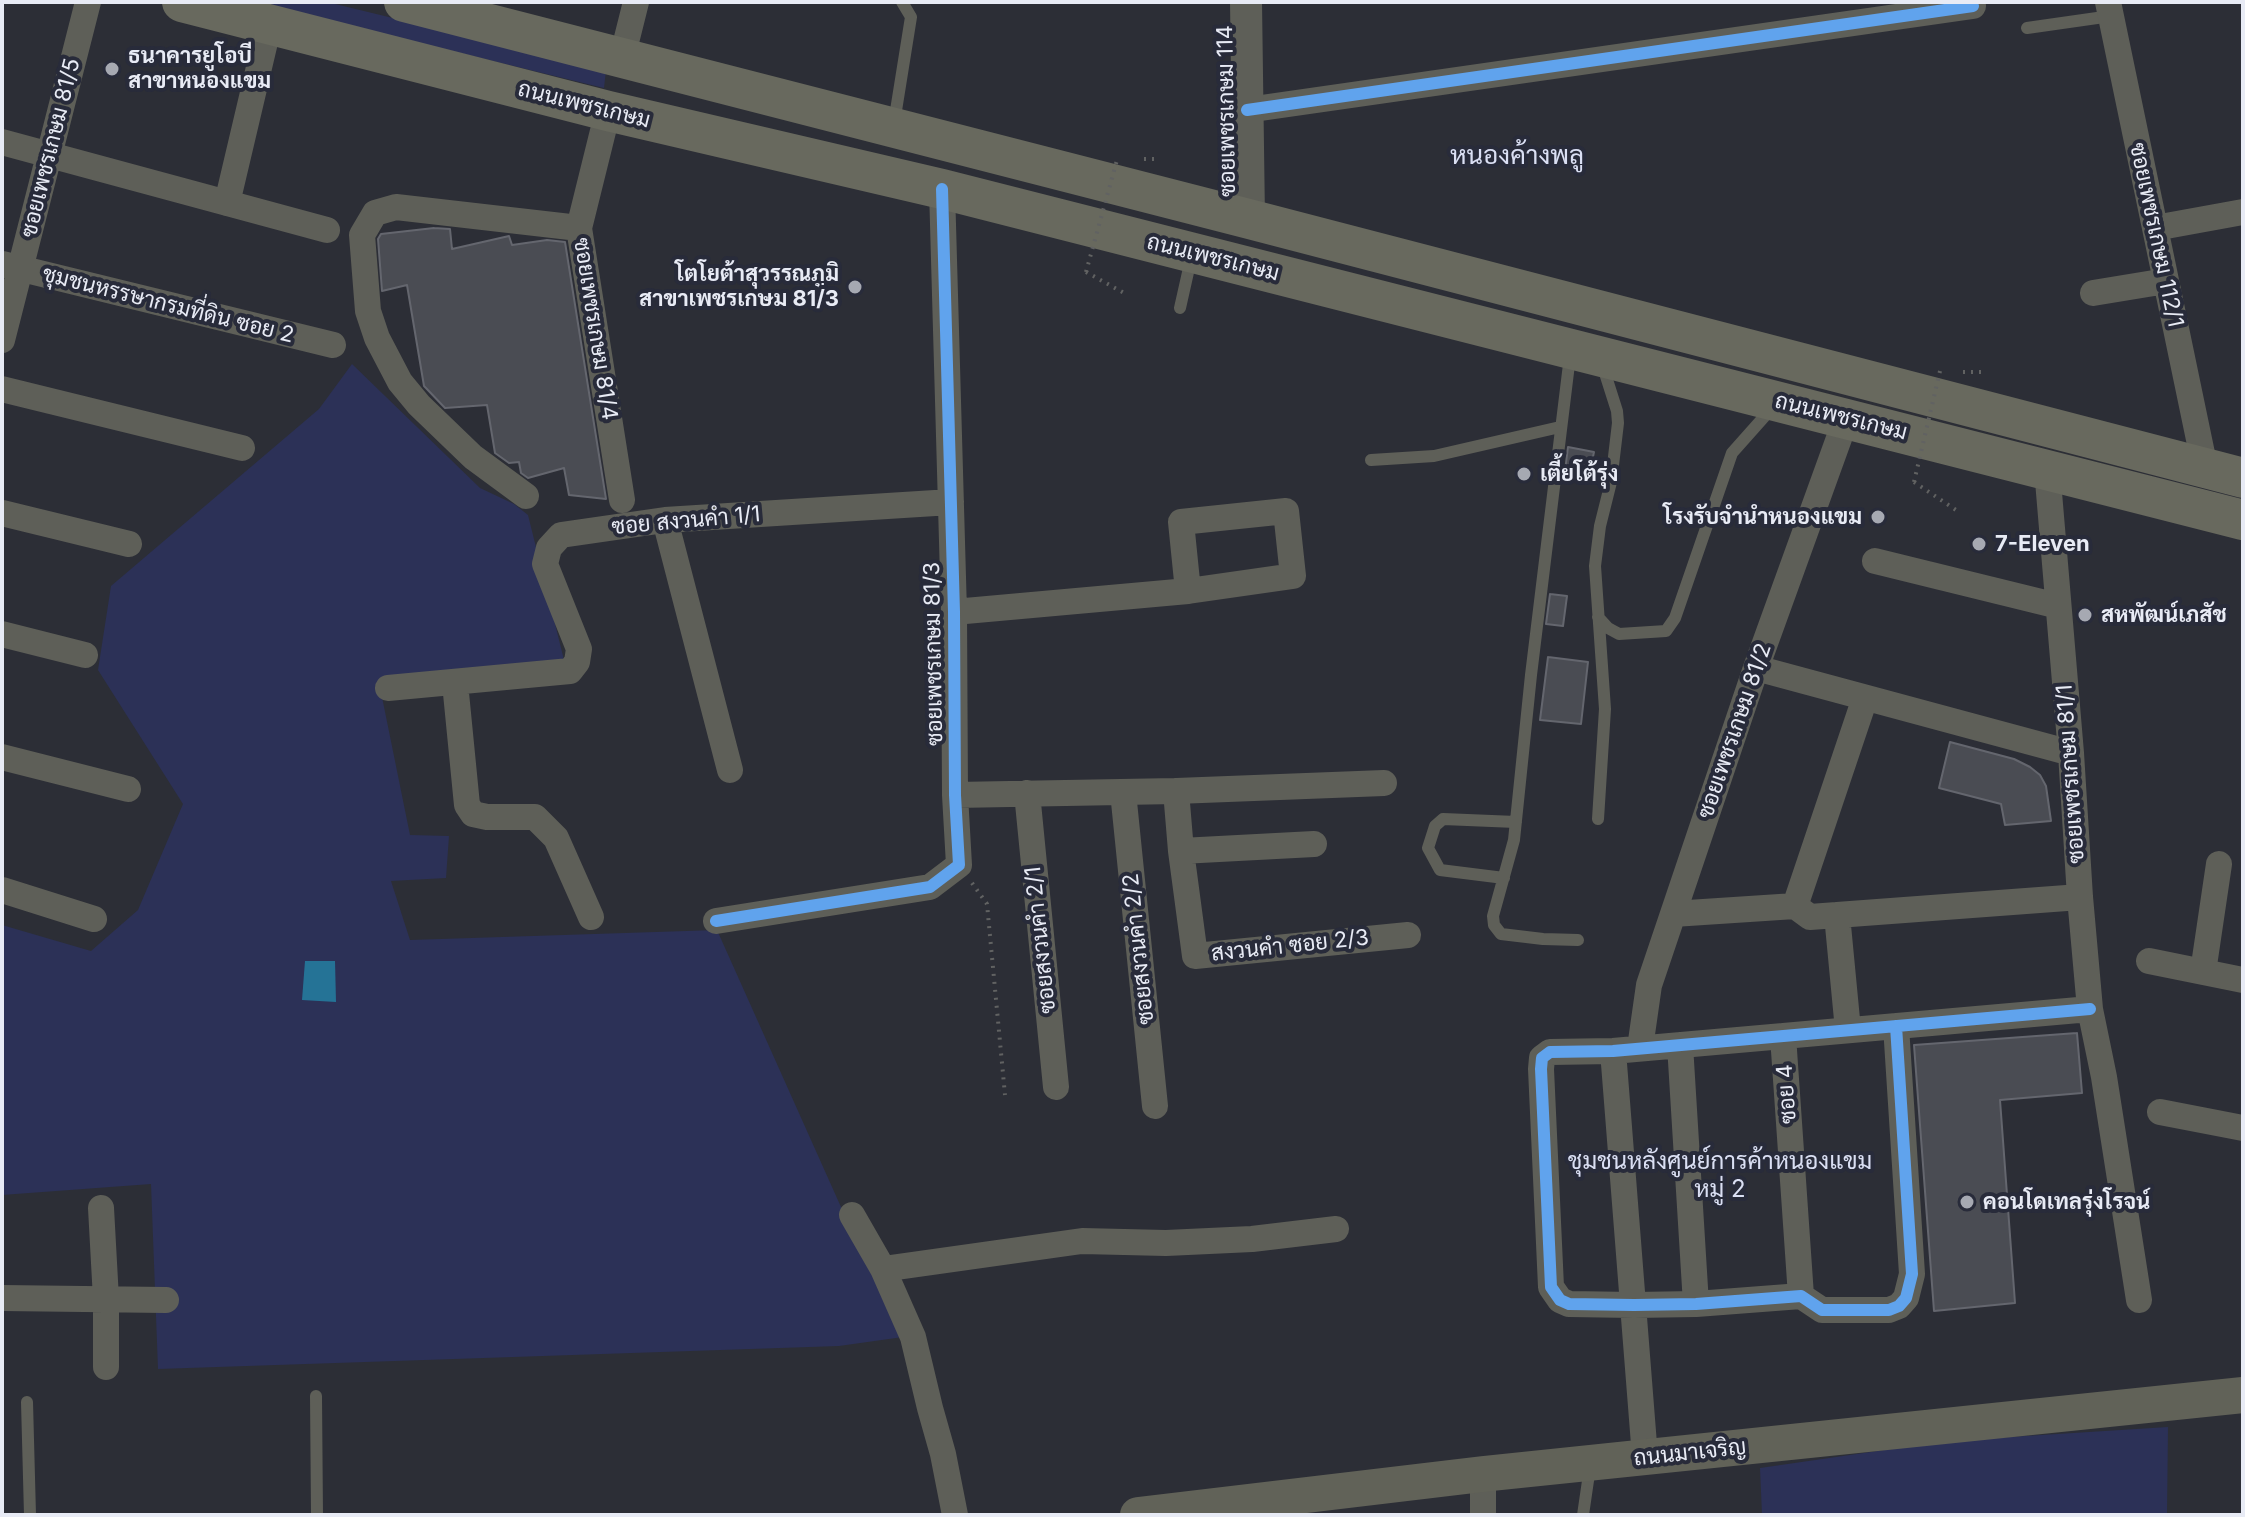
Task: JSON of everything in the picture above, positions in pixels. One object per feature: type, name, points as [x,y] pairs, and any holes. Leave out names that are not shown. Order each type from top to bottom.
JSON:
[{"type":"main road","name":"ถนนเพชรเกษม","points":[[182,2],[608,111],[942,189],[1193,252],[2243,520]]},
{"type":"main road","name":"ถนนเพชรเกษม","points":[[404,2],[2243,478]]},
{"type":"main road","points":[[608,111],[622,58]]},
{"type":"main road","name":"ถนนมาเจริญ","points":[[1138,1515],[1591,1462],[2243,1395]]},
{"type":"street","name":"ซอยเพชรเกษม 81/5","points":[[2,340],[11,267],[49,154],[88,2]]},
{"type":"street","points":[[622,58],[636,2]]},
{"type":"street","name":"ซอยเพชรเกษม 114","points":[[1246,2],[1249,219]]},
{"type":"street","points":[[1247,110],[1973,6]]},
{"type":"street","name":"ซอยเพชรเกษม 112/1","points":[[2110,9],[2205,468]]},
{"type":"street","points":[[227,203],[269,25]]},
{"type":"street","name":"ซอยเพชรเกษม 81/4","points":[[608,111],[579,228],[622,500]]},
{"type":"street","points":[[2,142],[327,230]]},
{"type":"street","name":"ซอยเพชรเกษม 81/3","points":[[942,189],[959,865]]},
{"type":"street","points":[[526,496],[473,457],[419,405],[400,382],[377,338],[368,311],[362,235],[375,213],[396,207],[579,228]]},
{"type":"street","points":[[2155,228],[2243,212]]},
{"type":"street","name":"ชุมชนหรรษากรมที่ดิน ซอย 2","points":[[11,267],[333,345]]},
{"type":"street","points":[[2093,293],[2166,281]]},
{"type":"street","points":[[2,389],[242,448]]},
{"type":"street","name":"ซอยเพชรเกษม 81/2","points":[[1640,1048],[1649,985],[1756,668],[1846,419]]},
{"type":"street","name":"ซอยเพชรเกษม 81/1","points":[[2047,469],[2090,1009],[2104,1077],[2139,1300]]},
{"type":"street","name":"ซอย สงวนคำ 1/1","points":[[455,683],[570,671],[577,662],[579,649],[545,564],[549,548],[561,535],[665,520],[951,502]]},
{"type":"street","points":[[954,612],[1188,591],[1293,576],[1286,511],[1181,522],[1188,591]]},
{"type":"street","points":[[2,513],[129,544]]},
{"type":"street","points":[[665,520],[730,770]]},
{"type":"street","points":[[1875,561],[2058,606]]},
{"type":"street","points":[[2,634],[85,655]]},
{"type":"street","points":[[1756,668],[2071,753]]},
{"type":"street","points":[[388,688],[455,683],[467,805],[473,814],[487,817],[535,817],[556,838],[591,917]]},
{"type":"street","points":[[1795,906],[1865,698]]},
{"type":"street","points":[[2,757],[128,789]]},
{"type":"street","points":[[955,795],[1384,783]]},
{"type":"street","name":"สงวนคำ ซอย 2/3","points":[[1176,791],[1195,956],[1408,935]]},
{"type":"street","name":"ซอยสงวนคำ 2/2","points":[[1123,792],[1155,1106]]},
{"type":"street","name":"ซอยสงวนคำ 2/1","points":[[1027,793],[1056,1087]]},
{"type":"street","points":[[1181,851],[1314,844]]},
{"type":"street","points":[[2203,972],[2219,864]]},
{"type":"street","points":[[716,921],[930,887],[959,865]]},
{"type":"street","points":[[2,890],[94,919]]},
{"type":"street","points":[[1673,914],[1795,906],[1810,917],[2080,897]]},
{"type":"street","points":[[1837,915],[1848,1030]]},
{"type":"street","points":[[2149,961],[2243,980]]},
{"type":"street","points":[[1896,1026],[1912,1274],[1906,1298],[1899,1306],[1889,1310],[1822,1310],[1801,1296],[1696,1304],[1569,1304],[1560,1300],[1551,1287],[1542,1058],[1550,1052],[1613,1051],[1640,1048],[2090,1009]]},
{"type":"street","name":"ซอย 4","points":[[1783,1036],[1801,1296]]},
{"type":"street","points":[[1680,1045],[1696,1304]]},
{"type":"street","points":[[1613,1051],[1645,1457]]},
{"type":"street","points":[[2160,1112],[2243,1128]]},
{"type":"street","points":[[101,1208],[106,1367]]},
{"type":"street","points":[[852,1215],[883,1269],[913,1337],[955,1515]]},
{"type":"street","points":[[883,1269],[1082,1241],[1166,1243],[1252,1239],[1336,1229]]},
{"type":"street","points":[[2,1298],[166,1300]]},
{"type":"street","points":[[1483,1474],[1483,1515]]},
{"type":"lane","points":[[893,128],[911,17],[902,2]]},
{"type":"lane","points":[[2027,28],[2110,9]]},
{"type":"lane","points":[[1180,308],[1193,252]]},
{"type":"lane","points":[[1578,940],[1501,934],[1494,925],[1493,916],[1512,853],[1560,427],[1585,352]]},
{"type":"lane","points":[[1585,352],[1617,411],[1618,423],[1611,482],[1600,526],[1595,566],[1605,709],[1598,819]]},
{"type":"lane","points":[[1598,617],[1619,634],[1666,631],[1675,618],[1732,453],[1779,401]]},
{"type":"lane","points":[[1371,460],[1434,456],[1560,427]]},
{"type":"lane","points":[[1504,878],[1440,870],[1428,848],[1435,826],[1443,819],[1516,822]]},
{"type":"lane","points":[[316,1396],[317,1515]]},
{"type":"lane","points":[[27,1402],[30,1515]]},
{"type":"lane","points":[[1583,1515],[1591,1462]]},
{"type":"path","points":[[1117,160],[1086,272],[1124,293]]},
{"type":"path","points":[[1940,371],[1914,482],[1956,510]]},
{"type":"path","points":[[959,865],[987,904],[1005,1095]]},
{"type":"shaded area","points":[[250,2],[327,2],[606,70],[604,88]]},
{"type":"shaded area","points":[[352,364],[480,488],[514,504],[528,515],[564,660],[382,697],[410,835],[449,836],[446,878],[391,881],[410,940],[717,930],[903,1337],[839,1346],[158,1369],[151,1184],[2,1195],[2,925],[91,951],[138,910],[183,804],[98,670],[111,586],[319,409]]},
{"type":"shaded area","points":[[305,961],[335,961],[336,1002],[302,1000]]},
{"type":"shaded area","points":[[2168,1427],[2167,1515],[1762,1515],[1760,1468],[1947,1441]]},
{"type":"building","points":[[450,229],[452,249],[509,236],[512,245],[547,240],[565,242],[606,499],[569,495],[564,468],[528,478],[521,473],[519,462],[509,463],[495,453],[487,405],[445,408],[424,386],[407,285],[382,291],[378,239],[381,234]]},
{"type":"building","points":[[1568,447],[1594,452],[1589,476],[1565,471]]},
{"type":"building","points":[[1550,594],[1567,596],[1563,626],[1546,624]]},
{"type":"building","points":[[1548,657],[1588,662],[1581,724],[1540,720]]},
{"type":"building","points":[[1950,742],[2014,759],[2030,767],[2040,775],[2046,786],[2051,821],[2005,825],[2001,804],[1939,788]]},
{"type":"building","name":"คอนโดเทลรุ่งโรจน์","points":[[2077,1033],[2082,1093],[2000,1100],[2015,1303],[1934,1311],[1914,1045]]},
{"type":"cycle path","points":[[1247,110],[1973,6]]},
{"type":"cycle path","points":[[716,921],[930,887],[959,865],[942,189]]},
{"type":"cycle path","points":[[1896,1026],[1912,1274],[1906,1298],[1899,1306],[1889,1310],[1822,1310],[1801,1296],[1696,1304],[1569,1304],[1560,1300],[1551,1287],[1541,1069],[1542,1058],[1550,1052],[1613,1051],[2090,1009]]},
{"type":"place","name":"ธนาคารยูโอบี สาขาหนองแขม","points":[[112,69]]},
{"type":"place","name":"โตโยต้าสุวรรณภูมิ สาขาเพชรเกษม 81/3","points":[[855,287]]},
{"type":"place","name":"เตี้ยโต้รุ่ง","points":[[1524,474]]},
{"type":"place","name":"โรงรับจำนำหนองแขม","points":[[1878,517]]},
{"type":"place","name":"7-Eleven","points":[[1979,544]]},
{"type":"place","name":"สหพัฒน์เภสัช","points":[[2085,615]]},
{"type":"place","name":"คอนโดเทลรุ่งโรจน์","points":[[1967,1202]]},
{"type":"district","name":"หนองค้างพลู","points":[[1517,156]]},
{"type":"district","name":"ชุมชนหลังศูนย์การค้าหนองแขม หมู่ 2","points":[[1720,1176]]}]
